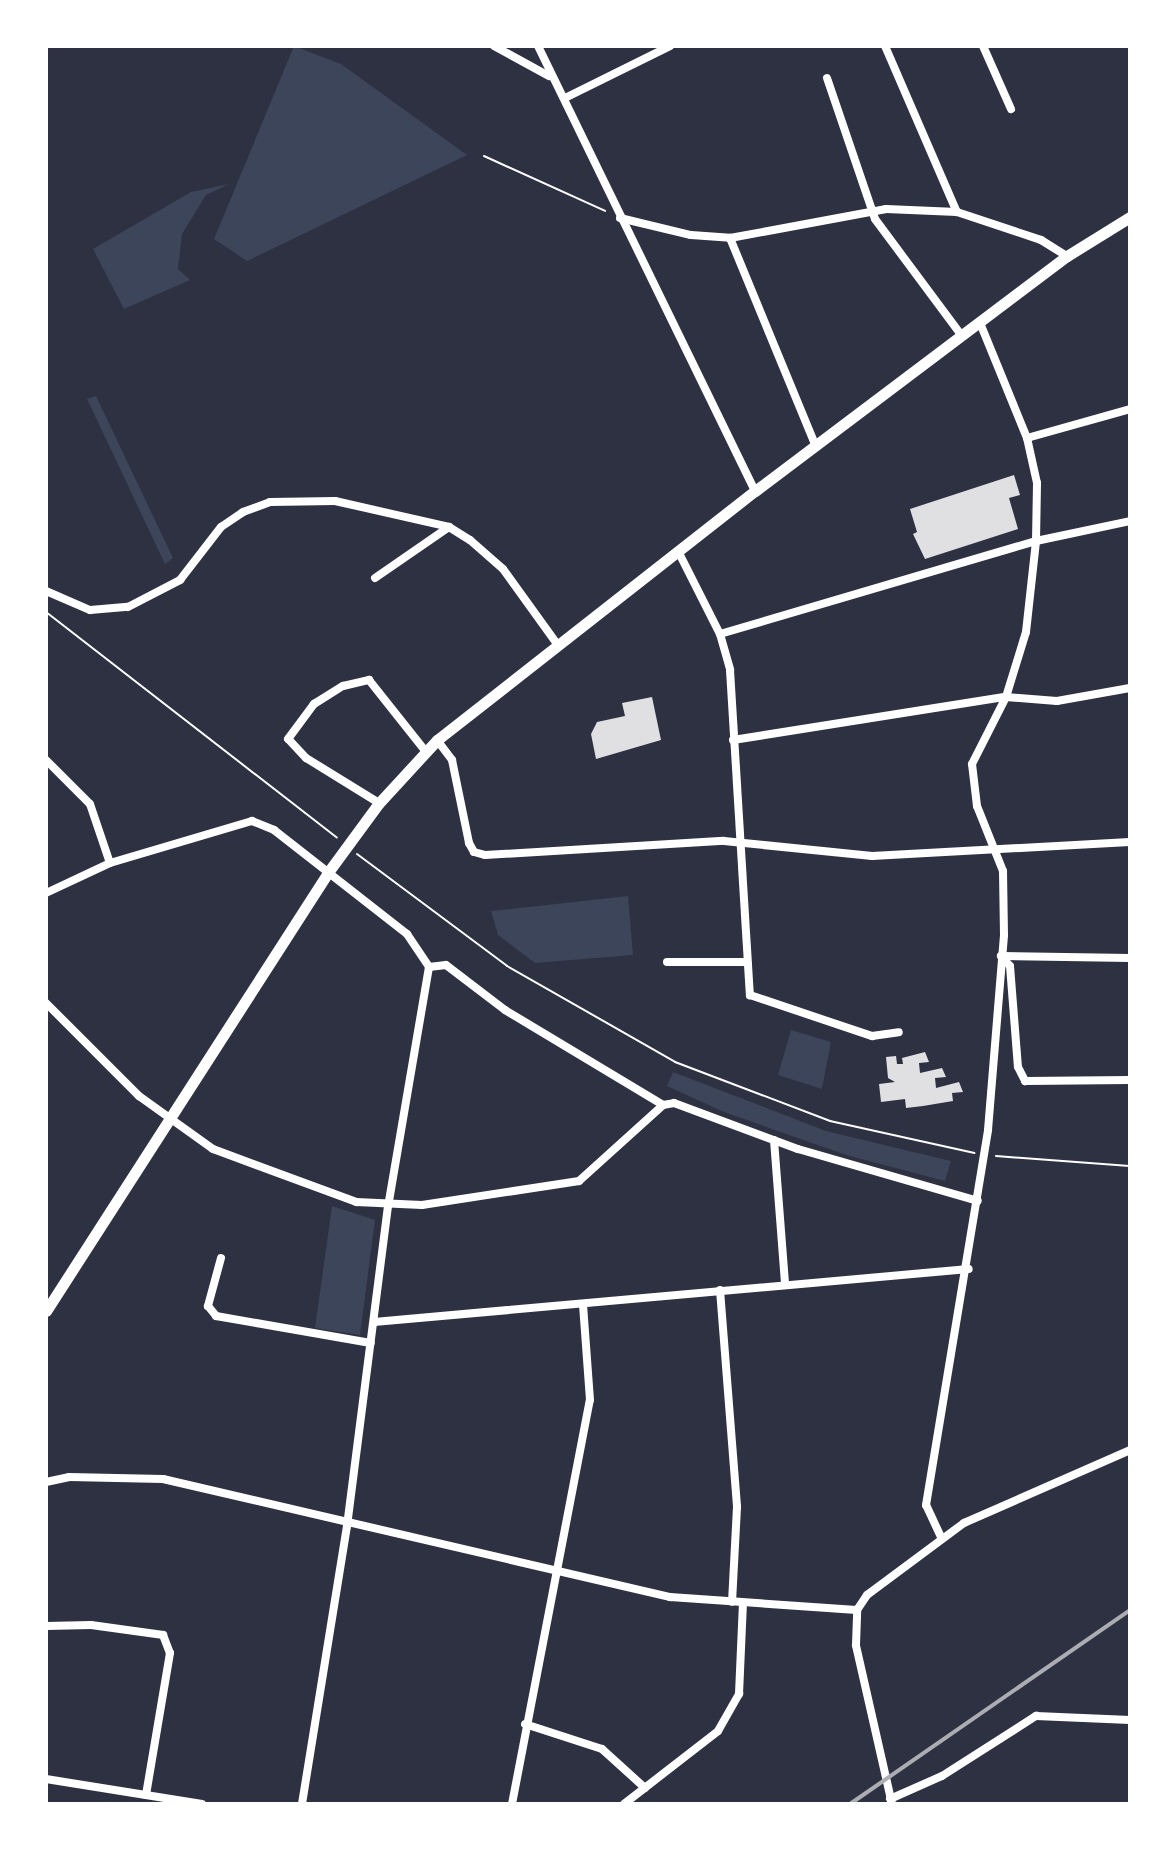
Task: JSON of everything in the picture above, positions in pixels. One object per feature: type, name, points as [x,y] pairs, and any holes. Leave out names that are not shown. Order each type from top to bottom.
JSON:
[{"type":"main road","points":[[46,1311],[171,1122],[329,871],[379,803],[437,740],[755,491],[1067,256],[1130,217]]},
{"type":"street","points":[[494,46],[550,76]]},
{"type":"street","points":[[538,46],[755,491]]},
{"type":"street","points":[[565,98],[670,46]]},
{"type":"street","points":[[885,46],[957,212]]},
{"type":"street","points":[[983,46],[1011,109]]},
{"type":"street","points":[[827,78],[874,211],[962,336]]},
{"type":"street","points":[[620,218],[691,235],[730,238],[874,211],[957,212],[1041,240],[1067,256]]},
{"type":"street","points":[[730,238],[816,447]]},
{"type":"street","points":[[941,1537],[926,1505],[969,1269],[988,1130],[1001,956],[1003,871],[977,806],[972,764],[1006,697],[1026,632],[1036,541],[1037,483],[1027,438],[980,323]]},
{"type":"street","points":[[1027,438],[1130,409]]},
{"type":"street","points":[[46,591],[90,610],[128,607],[180,580],[232,518],[270,502],[335,501],[449,527],[503,569],[557,644]]},
{"type":"street","points":[[720,634],[1036,541],[1130,521]]},
{"type":"street","points":[[375,578],[449,527]]},
{"type":"street","points":[[678,551],[720,634],[730,670],[738,842],[750,995],[764,1004],[872,1036],[899,1032]]},
{"type":"street","points":[[379,803],[306,758],[288,739],[314,704],[343,686],[369,680],[426,752]]},
{"type":"street","points":[[733,740],[1006,697],[1057,701],[1130,688]]},
{"type":"street","points":[[437,740],[452,760],[474,852],[738,842],[828,855],[1130,842]]},
{"type":"street","points":[[46,760],[90,804],[110,863]]},
{"type":"street","points":[[46,893],[110,863],[252,821],[274,830],[407,934],[429,967],[388,1206],[347,1526],[302,1804]]},
{"type":"street","points":[[1001,956],[1130,958]]},
{"type":"street","points":[[1001,956],[1010,966],[1018,1067],[1025,1081],[1130,1080]]},
{"type":"street","points":[[667,962],[746,962]]},
{"type":"street","points":[[429,967],[446,965],[505,1010],[663,1105]]},
{"type":"street","points":[[46,1003],[171,1122],[213,1149],[356,1202],[388,1206],[499,1196],[579,1181],[663,1105],[674,1103],[774,1140],[978,1201]]},
{"type":"street","points":[[774,1140],[785,1283]]},
{"type":"street","points":[[221,1258],[208,1306],[216,1316],[371,1343]]},
{"type":"street","points":[[374,1322],[969,1269]]},
{"type":"street","points":[[720,1290],[737,1507],[732,1602]]},
{"type":"street","points":[[512,1804],[525,1724],[560,1573],[590,1400],[583,1305]]},
{"type":"street","points":[[1130,1450],[941,1537],[887,1577],[857,1610],[856,1645],[891,1802],[942,1776],[1036,1716],[1130,1720]]},
{"type":"street","points":[[46,1482],[69,1477],[163,1479],[347,1526],[670,1597],[857,1610]]},
{"type":"street","points":[[624,1804],[718,1731],[739,1694],[743,1603]]},
{"type":"street","points":[[46,1626],[91,1625],[163,1635],[170,1653],[146,1795]]},
{"type":"street","points":[[525,1724],[602,1749],[645,1788]]},
{"type":"street","points":[[46,1779],[202,1804]]},
{"type":"path","points":[[484,156],[620,218]]},
{"type":"path","points":[[46,612],[347,846],[551,994],[630,1040],[727,1085],[896,1138],[1027,1160],[1130,1166]]},
{"type":"shaded area","points":[[294,46],[341,64],[467,155],[247,261],[214,239]]},
{"type":"shaded area","points":[[229,184],[206,195],[182,234],[178,269],[190,280],[124,309],[93,249],[191,192]]},
{"type":"shaded area","points":[[96,396],[173,558],[165,564],[87,399]]},
{"type":"shaded area","points":[[628,896],[633,955],[535,963],[498,935],[491,911]]},
{"type":"shaded area","points":[[791,1030],[831,1042],[822,1089],[778,1075]]},
{"type":"shaded area","points":[[673,1072],[826,1131],[951,1161],[945,1181],[846,1155],[724,1112],[667,1086]]},
{"type":"shaded area","points":[[332,1206],[375,1220],[360,1335],[315,1328]]},
{"type":"building","points":[[1014,475],[1020,495],[1009,498],[1018,529],[925,559],[913,534],[917,532],[910,509]]},
{"type":"building","points":[[652,697],[661,740],[596,759],[591,734],[597,722],[625,716],[622,703]]},
{"type":"building","points":[[925,1052],[929,1062],[919,1063],[920,1073],[942,1068],[946,1077],[935,1078],[936,1088],[959,1082],[963,1092],[952,1093],[953,1101],[923,1106],[906,1108],[905,1099],[881,1102],[879,1084],[895,1082],[888,1078],[886,1057],[896,1056],[897,1064],[903,1064],[902,1058]]},
{"type":"railway","points":[[850,1804],[1130,1610]]}]
